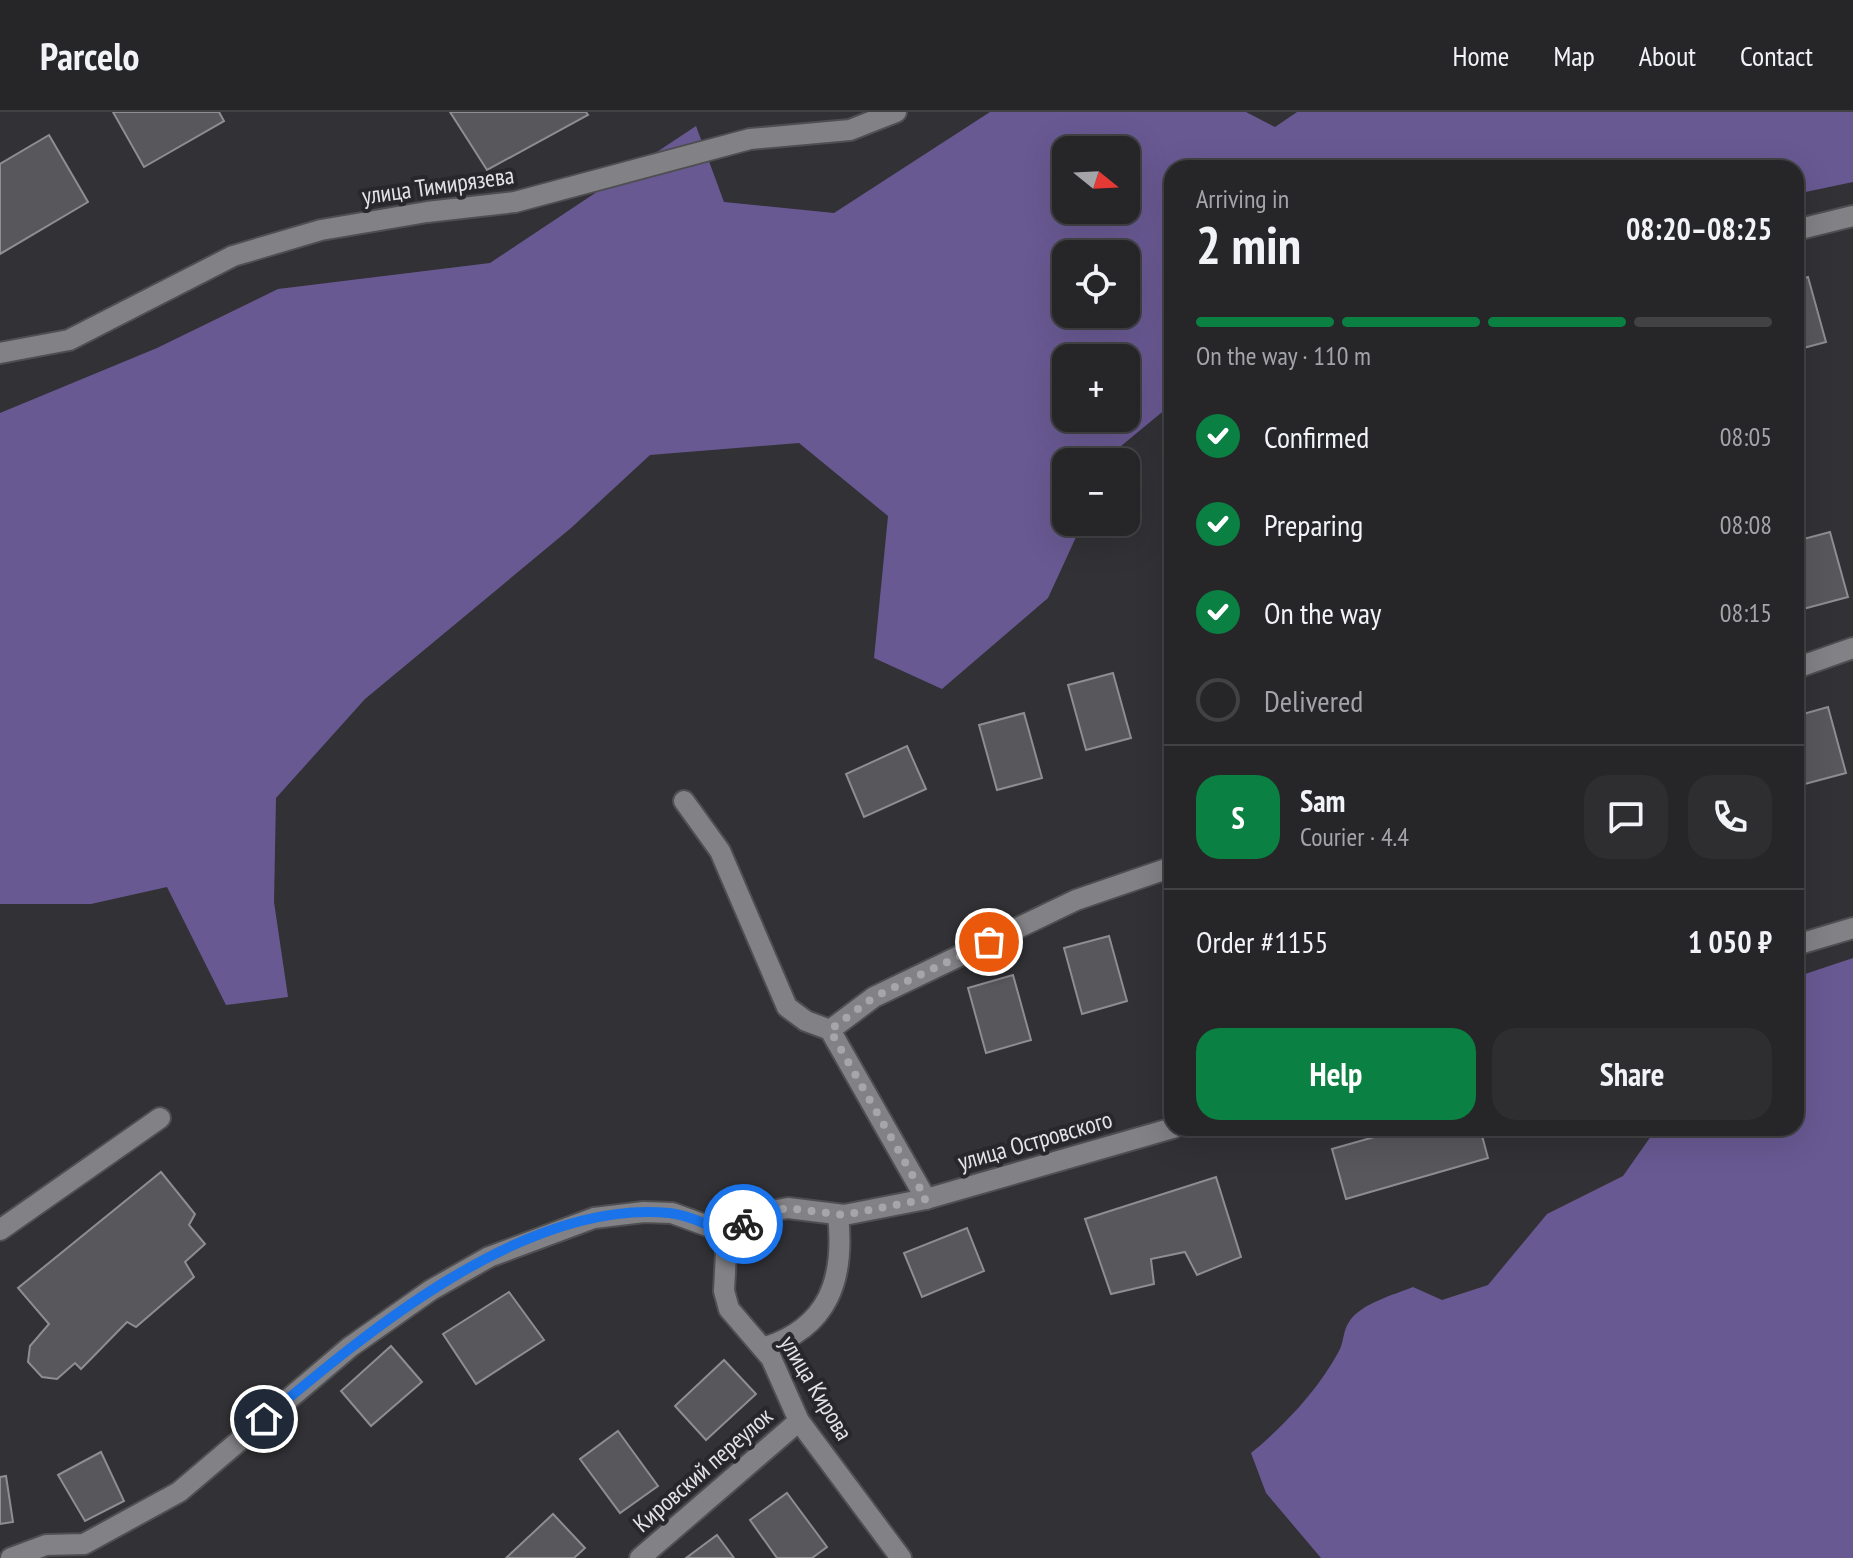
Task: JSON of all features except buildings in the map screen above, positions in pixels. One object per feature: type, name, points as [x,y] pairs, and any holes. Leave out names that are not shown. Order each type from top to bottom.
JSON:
[{"type":"street","name":"улица Тимирязева","points":[[0,353],[69,340],[233,256],[321,230],[515,202],[750,139],[850,130],[896,112]]},
{"type":"street","points":[[1804,228],[1853,216]]},
{"type":"street","points":[[1804,665],[1853,648]]},
{"type":"street","points":[[684,801],[720,851],[787,1007],[806,1021],[830,1030],[926,1199]]},
{"type":"street","points":[[830,1030],[874,997],[1061,907],[1164,870]]},
{"type":"street","points":[[1804,943],[1853,928]]},
{"type":"street","points":[[0,1230],[160,1118]]},
{"type":"street","name":"улица Островского","points":[[727,1233],[766,1212],[788,1208],[838,1215],[926,1199],[1164,1131]]},
{"type":"street","points":[[11,1558],[46,1545],[84,1544],[179,1492],[350,1347],[431,1290],[489,1257],[594,1218],[644,1212],[672,1213],[727,1233]]},
{"type":"street","points":[[763,1348],[784,1341],[801,1330],[826,1302],[842,1263],[838,1215]]},
{"type":"street","name":"улица Кирова","points":[[727,1233],[724,1291],[729,1309],[771,1358],[799,1421],[901,1558]]},
{"type":"street","name":"Кировский переулок","points":[[640,1558],[799,1421]]},
{"type":"shaded area","points":[[990,112],[1246,112],[1275,127],[1297,112],[1853,112],[1853,182],[1804,192],[1804,160],[1164,160],[1164,411],[1140,430],[1140,344],[1052,344],[1052,432],[1138,432],[1119,448],[1052,448],[1052,536],[1077,536],[1048,598],[942,689],[874,658],[888,516],[799,443],[650,455],[571,528],[365,699],[276,798],[274,902],[288,997],[226,1005],[167,887],[91,904],[0,904],[0,413],[157,348],[278,289],[490,263],[696,126],[724,202],[834,213]]},
{"type":"shaded area","points":[[1853,958],[1853,1558],[1321,1558],[1266,1493],[1251,1453],[1311,1393],[1339,1351],[1347,1325],[1354,1315],[1378,1300],[1413,1287],[1442,1300],[1488,1285],[1547,1214],[1623,1176],[1651,1136],[1804,1136],[1804,974]]},
{"type":"way so far","points":[[743,1224],[766,1212],[788,1208],[808,1208],[844,1215],[926,1199],[830,1030],[874,997],[989,942]]},
{"type":"route","points":[[264,1419],[350,1347],[431,1290],[489,1257],[594,1218],[644,1212],[672,1213],[727,1233],[743,1224]]}]
